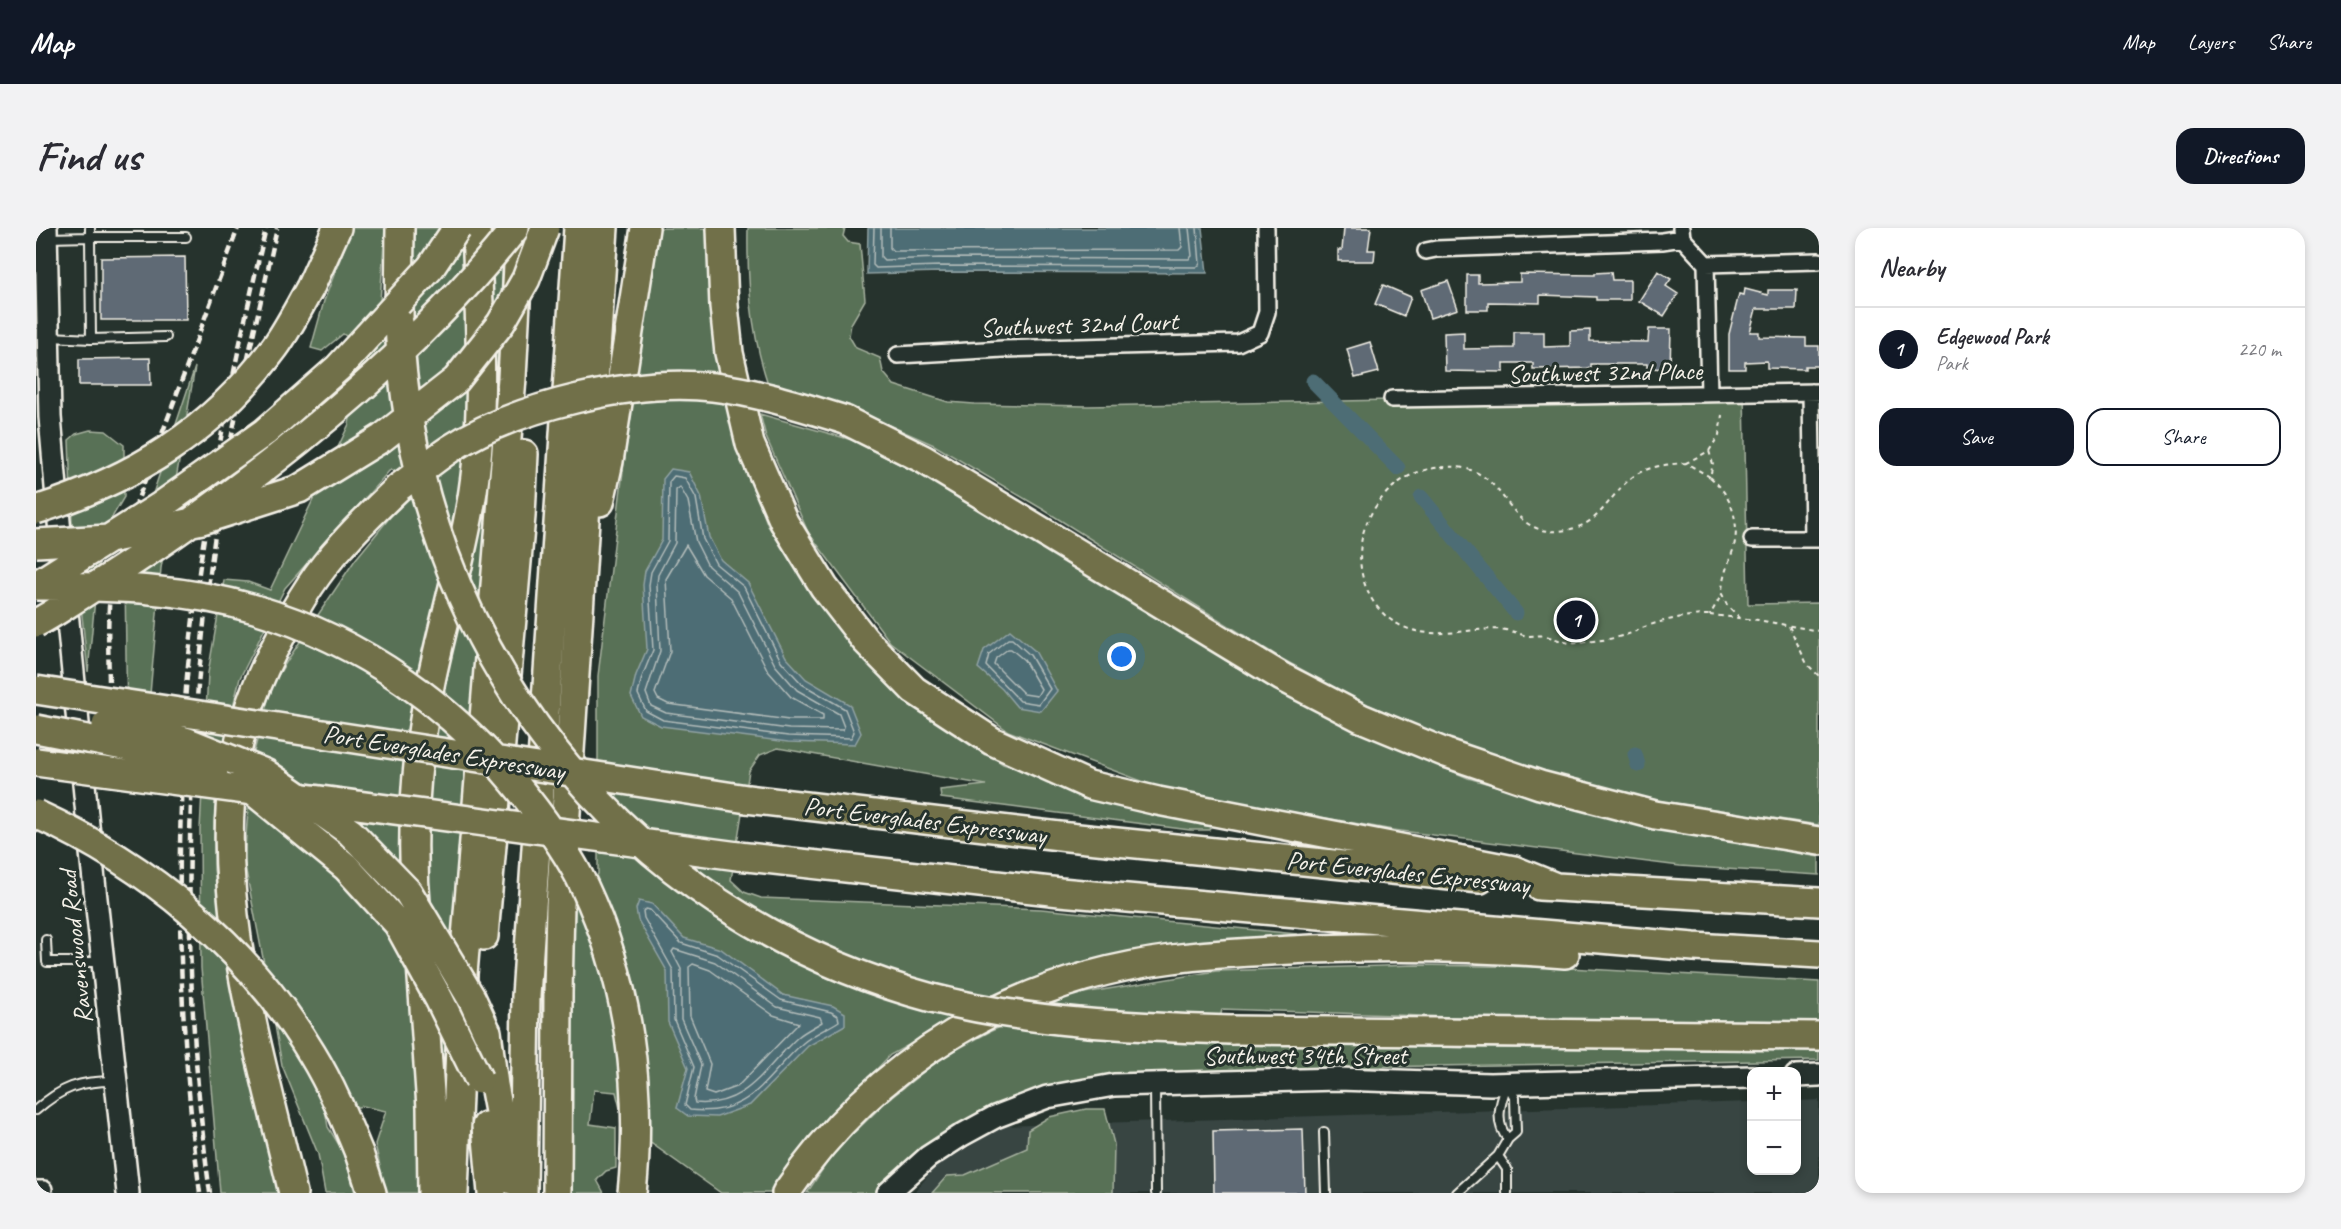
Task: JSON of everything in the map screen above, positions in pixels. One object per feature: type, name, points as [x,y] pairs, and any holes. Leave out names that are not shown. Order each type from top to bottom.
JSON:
[{"type":"highway","points":[[36,510],[115,480],[172,447],[213,417],[276,346],[310,288],[337,228]]},
{"type":"highway","points":[[400,228],[401,364],[413,444],[440,539],[470,614],[497,665],[549,745],[609,814],[647,850],[723,906],[768,933],[827,961],[902,989],[985,1010],[1095,1024],[1231,1030],[1819,1036]]},
{"type":"highway","points":[[36,586],[159,507],[264,432],[338,368],[431,267],[457,228]]},
{"type":"highway","points":[[432,1193],[431,1107],[415,899],[415,819],[429,689],[468,521],[477,459],[480,365],[476,228]]},
{"type":"highway","points":[[36,623],[136,561],[242,487],[297,443],[370,381],[431,324],[480,271],[515,228]]},
{"type":"highway","points":[[454,1193],[464,962],[510,402],[520,228]]},
{"type":"highway","points":[[472,1193],[476,1059],[521,516],[536,228]]},
{"type":"highway","points":[[36,543],[109,539],[202,520],[299,489],[382,438],[456,380],[501,323],[526,279],[545,228]]},
{"type":"highway","points":[[523,1193],[526,996],[578,228]]},
{"type":"highway","points":[[557,1193],[560,905],[604,228]]},
{"type":"highway","points":[[580,588],[609,461],[645,228]]},
{"type":"highway","points":[[721,228],[726,330],[750,444],[784,522],[824,587],[865,640],[914,690],[992,741],[1089,785],[1158,801],[1514,870],[1556,887]]},
{"type":"highway","points":[[293,1193],[255,1032],[236,924],[231,868],[229,822],[235,763],[253,696],[292,613],[340,546],[399,487],[451,449],[498,424],[560,403],[610,392],[660,387],[711,387],[768,398],[845,420],[923,459],[1282,677],[1360,718],[1446,753],[1540,785],[1655,815],[1819,841]]},
{"type":"highway","points":[[36,586],[168,590],[218,599],[282,618],[343,644],[387,669],[430,699],[479,742],[540,814],[584,885],[599,921],[620,990],[631,1047],[636,1110],[636,1148],[632,1193]]},
{"type":"highway","name":"Port Everglades Expressway","points":[[36,690],[747,799],[1068,837],[1556,887],[1819,902]]},
{"type":"highway","points":[[36,712],[161,734],[214,751],[264,773],[350,832],[408,892],[467,990],[487,1032],[512,1193]]},
{"type":"highway","points":[[36,729],[159,753],[255,792],[346,867],[398,924],[480,1080],[485,1108],[492,1193]]},
{"type":"highway","name":"Port Everglades Expressway","points":[[36,762],[738,856],[1060,892],[1694,947],[1819,954]]},
{"type":"highway","points":[[36,814],[105,849],[148,877],[185,906],[223,941],[283,1011],[312,1053],[334,1095],[359,1153],[372,1193]]},
{"type":"highway","points":[[786,1193],[820,1147],[844,1121],[892,1076],[918,1057],[968,1023],[998,1008],[1027,995],[1082,977],[1171,959],[1257,951],[1438,948],[1588,956],[1694,947]]},
{"type":"street","name":"Southwest 32nd Court","points":[[898,355],[1238,343],[1260,333],[1267,312],[1266,228]]},
{"type":"street","name":"Ravenswood Road","points":[[46,233],[49,337],[43,417],[128,1193]]},
{"type":"street","points":[[1426,251],[1662,241],[1682,233],[1706,264],[1708,394]]},
{"type":"street","points":[[1706,264],[1819,261]]},
{"type":"street","points":[[1752,539],[1816,539],[1815,392]]},
{"type":"street","name":"Southwest 32nd Place","points":[[1392,399],[1815,392]]},
{"type":"street","points":[[36,825],[88,825]]},
{"type":"street","points":[[1801,1076],[1819,1075]]},
{"type":"street","name":"Southwest 34th Street","points":[[888,1193],[936,1151],[978,1126],[1047,1097],[1114,1085],[1338,1079],[1508,1084],[1747,1077]]},
{"type":"lane","points":[[46,233],[90,232],[186,237]]},
{"type":"lane","points":[[90,232],[92,339]]},
{"type":"lane","points":[[49,337],[92,339],[166,337]]},
{"type":"lane","points":[[46,940],[47,962],[104,962]]},
{"type":"lane","points":[[36,1110],[51,1096],[69,1087],[91,1081],[116,1081]]},
{"type":"lane","points":[[1155,1083],[1156,1193]]},
{"type":"lane","points":[[1508,1084],[1499,1104],[1501,1132],[1508,1140]]},
{"type":"lane","points":[[1457,1193],[1498,1156],[1516,1132],[1515,1098],[1508,1084]]},
{"type":"lane","points":[[1324,1132],[1326,1193]]},
{"type":"lane","points":[[1498,1156],[1507,1169],[1507,1193]]},
{"type":"path","points":[[1722,414],[1719,435],[1709,451],[1686,464],[1665,465],[1641,472],[1632,477],[1592,520],[1584,525],[1559,531],[1537,529],[1527,524],[1519,518],[1495,484],[1482,474],[1454,468],[1430,469],[1396,484],[1376,504],[1361,535],[1360,572],[1368,592],[1382,611],[1402,626],[1426,632],[1502,630],[1528,636],[1543,635],[1572,643],[1624,636],[1663,621],[1687,616],[1710,615],[1819,631]]},
{"type":"path","points":[[1709,451],[1713,464],[1710,477]]},
{"type":"path","points":[[1686,464],[1710,477],[1722,489],[1729,499],[1735,518],[1734,543],[1723,575],[1722,594],[1710,615]]},
{"type":"path","points":[[1722,594],[1727,605],[1740,618]]},
{"type":"path","points":[[1789,626],[1807,664],[1819,676]]},
{"type":"shaded area","points":[[1819,1100],[1819,1193],[914,1193],[934,1168],[1003,1126],[1747,1102],[1747,1175],[1801,1175],[1801,1101]]},
{"type":"green space","points":[[352,228],[385,228],[379,317],[413,314],[415,228],[503,228],[501,323],[490,450],[443,1193],[386,1193],[375,1144],[386,1111],[362,1106],[326,1115],[328,1127],[344,1153],[355,1193],[325,1193],[318,1154],[282,1065],[244,861],[252,759],[272,685],[355,560],[391,516],[413,495],[391,469],[285,588],[240,678],[221,755],[214,822],[214,870],[245,1052],[279,1193],[220,1193],[201,968],[200,830],[208,673],[224,580],[248,582],[270,590],[349,424],[362,347],[343,334],[322,351],[311,348],[324,301]]},
{"type":"green space","points":[[657,228],[708,228],[736,439],[768,526],[854,645],[929,715],[1003,764],[1150,812],[1210,827],[1209,830],[1190,830],[941,798],[940,790],[986,785],[778,748],[760,755],[749,771],[731,880],[744,892],[761,898],[1041,909],[1297,934],[1298,938],[1183,944],[1081,963],[951,1022],[890,1055],[808,1142],[770,1193],[721,1193],[652,1144],[626,1133],[616,1092],[594,1090],[590,1124],[616,1128],[616,1168],[606,1171],[597,1180],[604,1193],[561,1193],[573,911],[598,874],[598,676],[625,455]]},
{"type":"green space","points":[[748,228],[845,228],[843,236],[848,242],[860,244],[865,300],[851,324],[849,336],[856,348],[880,358],[883,372],[894,385],[948,402],[1088,406],[1744,393],[1748,604],[1819,603],[1819,825],[1667,802],[1604,789],[1522,766],[1429,731],[1356,699],[1282,659],[1044,510],[934,445],[852,409],[768,384],[751,307]]},
{"type":"green space","points":[[195,367],[161,568],[144,763],[127,730],[125,578]]},
{"type":"green space","points":[[760,414],[852,440],[1004,517],[1236,667],[1246,668],[1363,733],[1468,778],[1632,824],[1819,857],[1819,875],[1680,866],[1393,830],[1163,789],[1008,731],[890,642],[808,532],[766,437]]},
{"type":"green space","points":[[90,430],[106,431],[124,445],[124,497],[101,536],[88,672],[72,522],[69,440],[76,434]]},
{"type":"green space","points":[[1416,965],[1551,967],[1819,982],[1819,1023],[1628,1023],[1222,1009],[1215,1044],[1248,1042],[1478,1048],[1819,1050],[1819,1060],[1363,1067],[1079,1081],[1014,1100],[883,1193],[807,1193],[834,1152],[887,1101],[941,1058],[989,1032],[1072,995],[1216,971]]},
{"type":"green space","points":[[1086,1109],[1105,1109],[1114,1144],[1113,1193],[932,1193],[947,1176],[965,1175],[1027,1148],[1028,1130],[1049,1117]]},
{"type":"water","points":[[868,228],[1202,228],[1207,273],[867,274]]},
{"type":"water","points":[[671,469],[689,472],[701,496],[709,537],[721,560],[748,583],[786,657],[806,679],[850,705],[861,733],[855,744],[788,742],[661,726],[641,716],[631,696],[636,675],[647,649],[643,585],[645,571],[662,540],[663,479]]},
{"type":"water","points":[[1010,630],[1035,651],[1057,691],[1041,711],[1017,707],[1002,689],[978,668],[984,650]]},
{"type":"water","points":[[639,901],[652,904],[684,938],[721,949],[783,995],[833,1006],[845,1013],[845,1025],[808,1046],[750,1105],[717,1117],[688,1116],[677,1108],[688,1068],[668,1022],[667,971],[638,920],[636,909]]},
{"type":"building","points":[[1344,228],[1371,228],[1368,250],[1375,250],[1374,261],[1338,261],[1338,250],[1342,250]]},
{"type":"building","points":[[185,257],[186,320],[101,320],[101,258]]},
{"type":"building","points":[[1658,271],[1671,279],[1666,286],[1678,294],[1664,316],[1639,301]]},
{"type":"building","points":[[1611,272],[1612,280],[1630,280],[1630,300],[1596,300],[1596,297],[1540,295],[1540,303],[1488,302],[1488,310],[1467,310],[1467,275],[1478,275],[1478,283],[1520,282],[1520,274],[1595,275],[1595,273]]},
{"type":"building","points":[[1448,281],[1458,309],[1430,318],[1421,290]]},
{"type":"building","points":[[1383,285],[1411,297],[1404,316],[1375,304]]},
{"type":"building","points":[[1745,289],[1768,295],[1768,290],[1797,290],[1796,309],[1756,309],[1750,332],[1759,332],[1759,337],[1806,338],[1806,346],[1819,346],[1819,366],[1805,366],[1805,369],[1767,368],[1767,361],[1745,362],[1745,369],[1729,369],[1729,334],[1739,294],[1744,295]]},
{"type":"building","points":[[1649,329],[1671,329],[1670,369],[1647,368],[1647,364],[1591,364],[1591,368],[1533,369],[1533,363],[1504,363],[1504,372],[1445,371],[1444,333],[1464,332],[1464,349],[1514,348],[1514,332],[1544,332],[1544,347],[1570,346],[1570,331],[1590,330],[1590,341],[1648,342]]},
{"type":"building","points":[[1370,342],[1379,372],[1355,378],[1347,349]]},
{"type":"building","points":[[150,358],[151,385],[79,385],[79,359]]},
{"type":"building","points":[[1303,1129],[1305,1193],[1214,1193],[1213,1131]]},
{"type":"waterway","points":[[1313,381],[1398,468]]},
{"type":"waterway","points":[[1421,497],[1516,613]]},
{"type":"waterway","points":[[1635,754],[1638,765]]},
{"type":"railway","points":[[109,681],[109,602],[117,556],[238,228]]},
{"type":"railway","points":[[200,1193],[185,1038],[180,934],[180,830],[186,689],[200,563],[209,507],[241,339],[266,228]]},
{"type":"railway","points":[[210,1193],[200,1111],[190,946],[192,781],[197,699],[221,496],[243,381],[277,228]]},
{"type":"place","name":"Edgewood Park","points":[[1576,620]]}]
